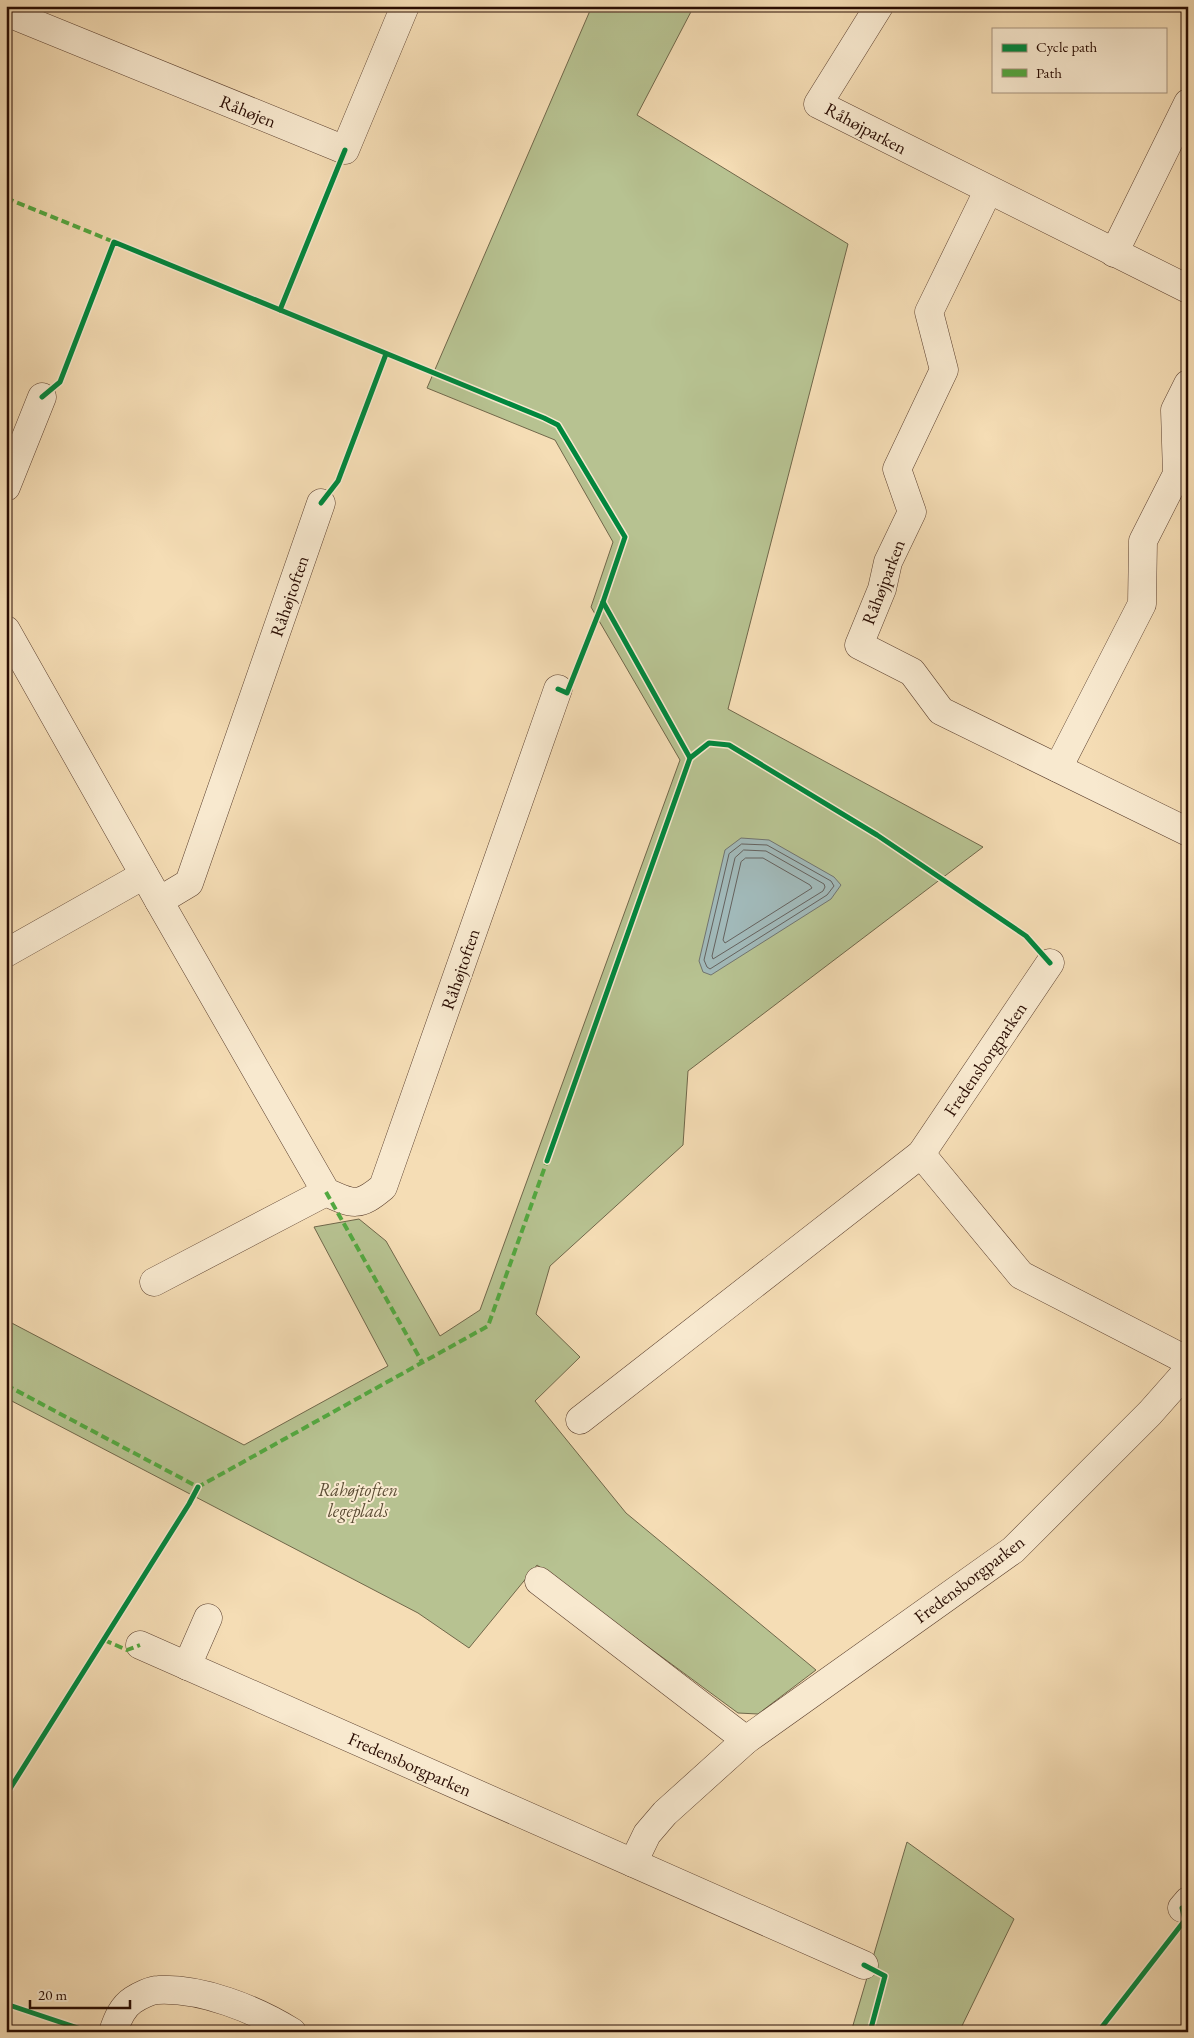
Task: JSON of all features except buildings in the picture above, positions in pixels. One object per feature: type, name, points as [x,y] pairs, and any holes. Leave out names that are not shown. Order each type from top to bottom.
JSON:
[{"type":"street","name":"Råhøjen","points":[[8,6],[6,11],[345,150],[405,6]]},
{"type":"street","name":"Råhøjparken","points":[[878,6],[818,104],[988,191],[1188,289]]},
{"type":"street","points":[[1114,253],[1188,103]]},
{"type":"street","name":"Råhøjparken","points":[[988,191],[929,312],[944,370],[897,469],[912,512],[888,562],[882,589],[859,645],[912,672],[941,711],[1188,832]]},
{"type":"street","points":[[1058,768],[1142,604],[1143,541],[1177,474],[1175,410],[1188,384]]},
{"type":"street","points":[[6,487],[42,397]]},
{"type":"street","name":"Råhøjtoften","points":[[159,901],[189,883],[321,503]]},
{"type":"street","points":[[6,630],[144,876],[326,1192],[154,1282]]},
{"type":"street","name":"Råhøjtoften","points":[[326,1192],[348,1203],[367,1200],[383,1187],[558,689]]},
{"type":"street","points":[[6,953],[144,876]]},
{"type":"street","name":"Fredensborgparken","points":[[580,1420],[921,1154],[1050,964]]},
{"type":"street","points":[[921,1154],[1021,1275],[1188,1361]]},
{"type":"street","name":"Fredensborgparken","points":[[633,1862],[647,1834],[665,1813],[746,1740],[1013,1550],[1150,1413],[1188,1370]]},
{"type":"street","points":[[539,1581],[746,1740]]},
{"type":"street","points":[[187,1666],[208,1618]]},
{"type":"street","name":"Fredensborgparken","points":[[140,1645],[864,1965]]},
{"type":"street","points":[[113,2032],[119,2016],[132,2000],[156,1990],[196,1993],[237,2005],[272,2020],[292,2032]]},
{"type":"green space","name":"Råhøjtoften legeplads","points":[[592,6],[694,6],[637,115],[848,244],[728,709],[983,847],[688,1071],[683,1145],[550,1266],[536,1314],[580,1357],[535,1401],[626,1513],[816,1670],[758,1714],[738,1713],[537,1565],[469,1648],[418,1613],[6,1398],[6,1320],[244,1445],[388,1366],[314,1227],[359,1219],[386,1241],[440,1336],[480,1310],[680,760],[591,607],[613,542],[555,440],[427,388]]},
{"type":"green space","points":[[907,1842],[1014,1919],[959,2032],[851,2032]]},
{"type":"water","points":[[741,838],[769,840],[834,877],[841,885],[831,899],[711,975],[703,972],[699,961],[725,850]]},
{"type":"marked path","points":[[6,198],[114,242]]},
{"type":"marked path","points":[[6,1385],[198,1487],[488,1326],[547,1161]]},
{"type":"marked path","points":[[326,1192],[422,1362]]},
{"type":"marked path","points":[[104,1640],[127,1650],[140,1645]]},
{"type":"cycle path","points":[[280,310],[345,150]]},
{"type":"cycle path","points":[[42,397],[60,382],[114,242],[558,425],[625,537],[603,602],[690,758],[547,1161]]},
{"type":"cycle path","points":[[321,503],[338,481],[386,354]]},
{"type":"cycle path","points":[[558,689],[567,693],[603,602]]},
{"type":"cycle path","points":[[690,758],[709,743],[729,745],[877,835],[1026,936],[1050,963]]},
{"type":"cycle path","points":[[6,1795],[198,1487]]},
{"type":"cycle path","points":[[1098,2032],[1185,1920],[1182,1908]]},
{"type":"cycle path","points":[[864,1965],[885,1976],[870,2032]]},
{"type":"cycle path","points":[[6,2004],[90,2032]]}]
